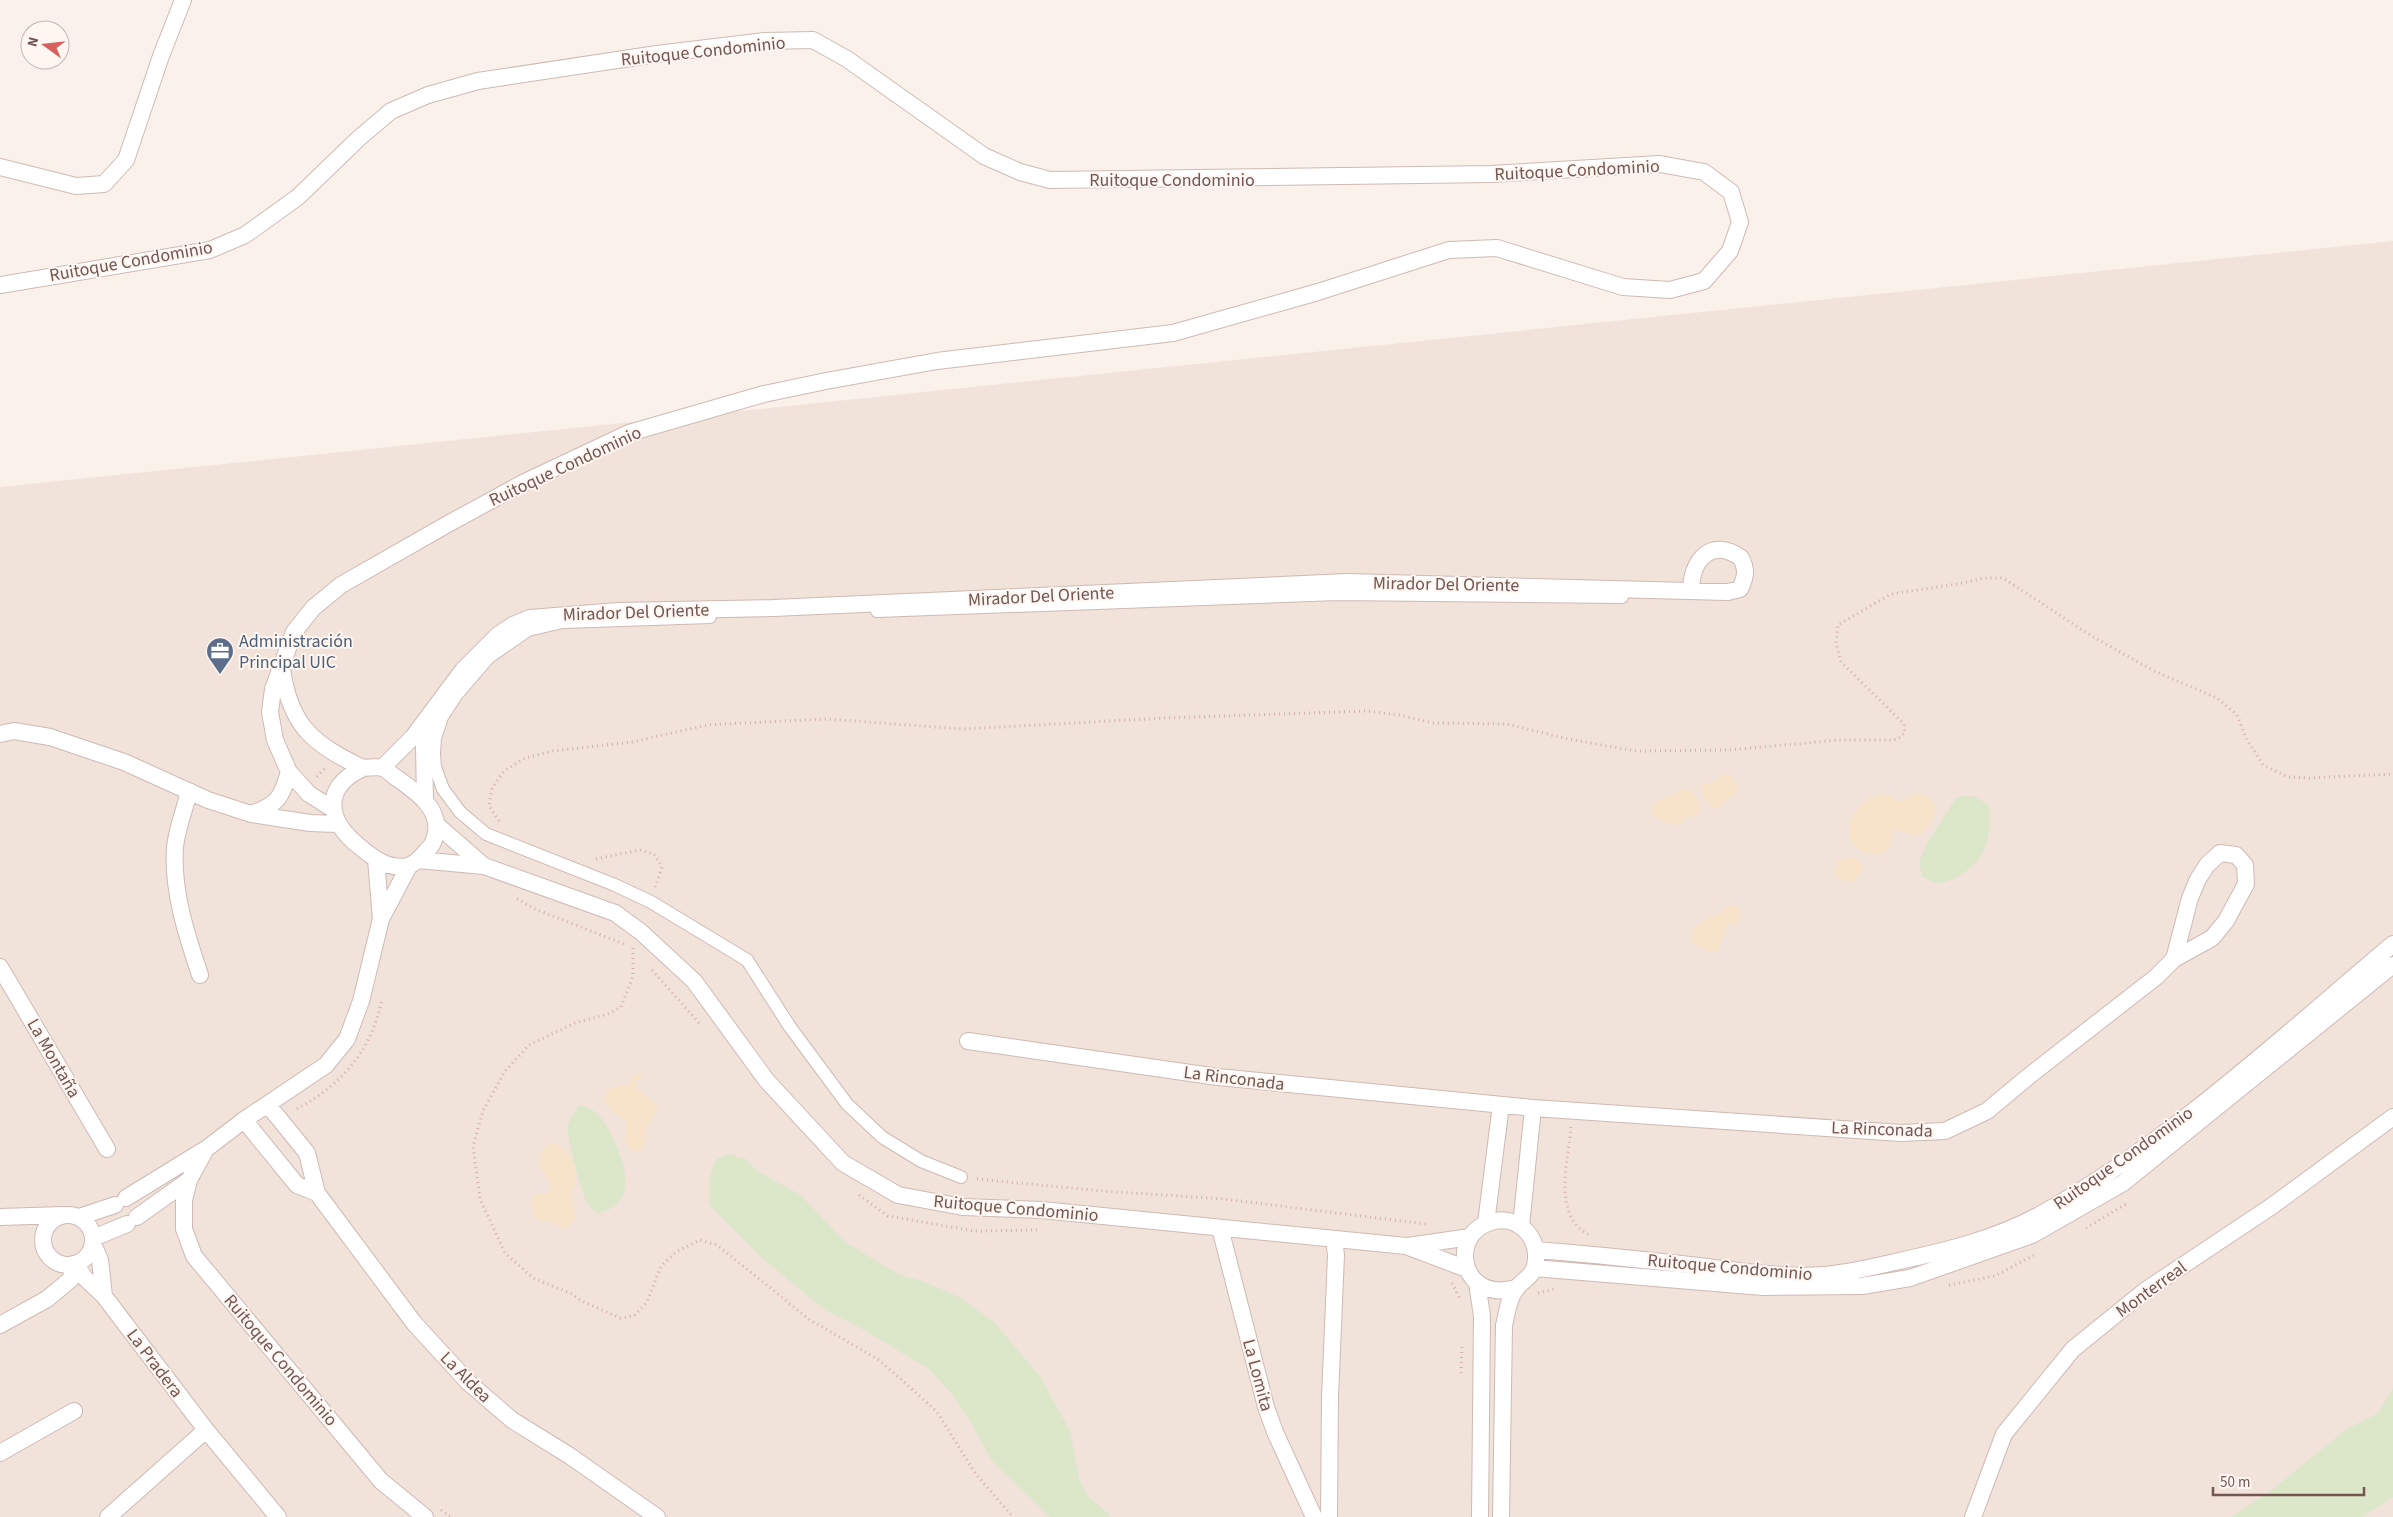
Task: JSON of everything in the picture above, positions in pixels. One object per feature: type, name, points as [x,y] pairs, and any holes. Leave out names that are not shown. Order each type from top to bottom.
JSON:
[{"type":"street","points":[[0,167],[76,186],[104,184],[126,160],[134,133],[183,0]]},
{"type":"street","name":"Ruitoque Condominio","points":[[0,285],[210,250],[245,235],[298,197],[346,150],[391,111],[428,95],[478,80],[656,54],[765,41],[813,40],[847,59],[984,156],[1020,172],[1050,180],[1491,174],[1660,164],[1704,172],[1732,192],[1740,222],[1730,251],[1704,281],[1670,290],[1623,287],[1497,248],[1449,250],[1318,292],[1172,333],[937,361],[836,379],[764,394],[629,433],[523,483],[341,586],[313,608],[294,632],[273,689],[270,712],[274,740],[289,772],[335,816],[351,840],[376,860],[394,866],[414,863],[484,866],[615,913],[641,932],[694,981],[767,1081],[843,1163],[898,1195],[963,1207],[1042,1210],[1406,1246],[1470,1237]]},
{"type":"street","points":[[961,1177],[921,1161],[882,1137],[840,1096],[790,1027],[747,960],[650,902],[615,885],[486,834],[460,812],[443,789],[435,767],[435,738],[442,717],[457,694],[489,657],[528,630],[563,622],[1338,594],[1740,598],[1740,589],[1746,570],[1741,558],[1734,553],[1716,549],[1703,555],[1691,578],[1691,590]]},
{"type":"street","name":"Mirador Del Oriente","points":[[433,713],[463,670],[498,635],[513,625],[530,618],[563,614],[618,610],[782,607],[1347,582],[1714,592],[1740,589]]},
{"type":"street","name":"Ruitoque Condominio","points":[[79,1217],[121,1202],[206,1149],[244,1120],[326,1065],[347,1039],[361,1001],[381,919],[414,863],[434,843],[437,824],[434,812],[424,801],[382,768],[363,768],[336,755],[307,732],[293,712],[285,690],[282,666]]},
{"type":"street","points":[[382,768],[413,737],[433,713]]},
{"type":"street","points":[[424,801],[424,747],[433,713]]},
{"type":"street","points":[[0,734],[14,731],[50,737],[124,762],[208,800],[251,814],[310,823],[335,816],[339,786],[349,774],[363,768]]},
{"type":"street","points":[[251,814],[271,807],[284,789],[289,772]]},
{"type":"street","points":[[189,791],[175,846],[176,884],[183,924],[200,975]]},
{"type":"street","name":"Ruitoque Condominio","points":[[437,824],[484,866]]},
{"type":"street","points":[[2220,853],[2236,855],[2245,865],[2246,884],[2226,921],[2212,938],[2174,959],[2190,898],[2198,879],[2207,865],[2220,853]]},
{"type":"street","name":"Ruitoque Condominio","points":[[376,860],[381,919]]},
{"type":"street","name":"Ruitoque Condominio","points":[[1536,1250],[1617,1256],[1760,1273],[1822,1275],[1857,1271],[1943,1252],[1989,1237],[2040,1214],[2114,1168],[2213,1096],[2393,944]]},
{"type":"street","name":"La Rinconada","points":[[968,1041],[1218,1077],[1533,1108],[1901,1132],[1945,1131],[1988,1111],[2029,1076],[2156,977],[2174,959]]},
{"type":"street","name":"Ruitoque Condominio","points":[[1534,1268],[1763,1287],[1862,1286],[1910,1278],[2032,1235],[2123,1183],[2393,965]]},
{"type":"street","name":"La Montaña","points":[[0,967],[107,1149]]},
{"type":"street","name":"La Aldea","points":[[268,1105],[307,1153],[317,1193],[414,1324],[468,1382],[512,1420],[570,1456],[657,1517]]},
{"type":"street","points":[[1486,1223],[1501,1105]]},
{"type":"street","points":[[1521,1226],[1533,1108]]},
{"type":"street","name":"Monterreal","points":[[1973,1517],[2004,1434],[2073,1349],[2146,1290],[2272,1206],[2393,1116]]},
{"type":"street","name":"La Aldea","points":[[244,1120],[297,1185],[317,1193]]},
{"type":"street","name":"Ruitoque Condominio","points":[[206,1149],[189,1180],[184,1200],[184,1229],[194,1256],[381,1481],[431,1512]]},
{"type":"street","name":"Ruitoque Condominio","points":[[93,1241],[132,1221],[189,1180]]},
{"type":"street","points":[[7,1217],[43,1236],[49,1222],[62,1215]]},
{"type":"street","points":[[7,1217],[62,1215],[79,1217],[91,1229],[100,1260],[104,1296]]},
{"type":"street","points":[[1477,1283],[1496,1292],[1516,1288],[1530,1277],[1534,1268],[1536,1250],[1533,1241],[1521,1226],[1504,1220],[1486,1223],[1470,1237],[1466,1247],[1467,1269],[1477,1283],[1482,1316],[1480,1517]]},
{"type":"street","name":"La Lomita","points":[[1220,1228],[1266,1406],[1275,1432],[1314,1517]]},
{"type":"street","name":"La Pradera","points":[[43,1236],[45,1251],[68,1263],[104,1296],[206,1430],[278,1517]]},
{"type":"street","points":[[1330,1517],[1330,1397],[1336,1255],[1334,1239]]},
{"type":"street","points":[[0,1325],[47,1299],[71,1279],[68,1263],[87,1256],[93,1241]]},
{"type":"street","name":"Ruitoque Condominio","points":[[1406,1246],[1467,1269]]},
{"type":"street","points":[[1501,1517],[1504,1325],[1509,1304],[1516,1288]]},
{"type":"street","points":[[0,1452],[74,1411]]},
{"type":"street","points":[[108,1517],[206,1430]]},
{"type":"path","points":[[504,828],[489,806],[492,788],[504,771],[525,758],[553,751],[632,742],[707,725],[826,718],[963,729],[1166,718],[1366,711],[1399,715],[1434,724],[1507,724],[1568,739],[1636,751],[1728,750],[1839,740],[1894,740],[1901,737],[1905,732],[1904,724],[1841,662],[1836,643],[1838,625],[1890,594],[1958,584],[1984,578],[2003,578],[2090,635],[2154,671],[2217,698],[2237,715],[2246,738],[2262,764],[2288,777],[2309,778],[2393,774]]},
{"type":"path","points":[[306,790],[336,755]]},
{"type":"path","points":[[594,860],[640,850],[654,854],[662,867],[650,902]]},
{"type":"path","points":[[510,895],[535,909],[632,947],[639,955]]},
{"type":"path","points":[[632,947],[633,976],[621,1007],[608,1014],[575,1023],[529,1045],[505,1071],[482,1111],[473,1146],[480,1199],[505,1253],[533,1278],[572,1294],[582,1302],[620,1318],[634,1316],[647,1302],[662,1266],[676,1252],[700,1240],[717,1245],[810,1320],[879,1360],[923,1399],[936,1412],[975,1473],[1013,1517]]},
{"type":"path","points":[[652,969],[708,1032]]},
{"type":"path","points":[[280,1118],[314,1099],[342,1078],[363,1052],[378,1020],[384,992]]},
{"type":"path","points":[[1572,1110],[1564,1201],[1577,1229],[1591,1237]]},
{"type":"path","points":[[961,1177],[1103,1191],[1224,1199],[1430,1225]]},
{"type":"path","points":[[856,1193],[888,1216],[974,1230],[1041,1230]]},
{"type":"path","points":[[1451,1281],[1462,1303]]},
{"type":"path","points":[[1461,1378],[1463,1340]]},
{"type":"path","points":[[431,1512],[451,1517]]},
{"type":"shaded area","points":[[2393,241],[2393,1517],[0,1517],[0,487]]},
{"type":"green space","points":[[1965,796],[1976,797],[1989,805],[1989,833],[1985,848],[1978,860],[1961,875],[1940,883],[1931,881],[1922,876],[1919,862],[1927,843],[1956,798]]},
{"type":"green space","points":[[580,1105],[594,1111],[603,1121],[617,1147],[624,1167],[625,1188],[622,1196],[617,1204],[609,1210],[597,1213],[589,1206],[585,1199],[569,1141],[568,1125]]},
{"type":"green space","points":[[729,1154],[746,1159],[757,1171],[801,1195],[845,1242],[898,1274],[925,1282],[961,1298],[994,1322],[1040,1376],[1070,1431],[1079,1479],[1088,1496],[1112,1517],[1050,1517],[992,1461],[972,1424],[952,1394],[929,1369],[859,1327],[825,1310],[762,1258],[709,1205],[710,1176],[716,1159]]},
{"type":"green space","points":[[2393,1388],[2393,1497],[2362,1517],[2231,1517],[2269,1492],[2348,1428],[2378,1413]]},
{"type":"sand","points":[[1721,775],[1731,776],[1738,784],[1735,795],[1725,801],[1720,808],[1710,807],[1701,791],[1702,785],[1718,780]]},
{"type":"sand","points":[[1685,789],[1692,791],[1700,803],[1700,812],[1695,816],[1686,817],[1681,825],[1653,816],[1652,807],[1655,802]]},
{"type":"sand","points":[[1917,793],[1932,800],[1935,806],[1933,819],[1924,831],[1917,836],[1894,829],[1889,848],[1875,854],[1866,853],[1853,845],[1849,827],[1855,811],[1861,804],[1876,796],[1886,795],[1892,796],[1900,802]]},
{"type":"sand","points":[[1856,857],[1864,867],[1854,882],[1841,879],[1835,875],[1838,860]]},
{"type":"sand","points":[[1730,904],[1740,912],[1738,925],[1728,924],[1717,951],[1706,950],[1690,941],[1692,929],[1711,916],[1721,913]]},
{"type":"sand","points":[[640,1073],[641,1078],[635,1083],[639,1091],[657,1105],[655,1114],[645,1128],[647,1138],[640,1153],[628,1147],[625,1140],[627,1127],[624,1119],[613,1112],[603,1099],[609,1089],[629,1084],[634,1074]]},
{"type":"sand","points":[[549,1143],[557,1144],[564,1149],[576,1170],[574,1186],[570,1193],[575,1216],[571,1225],[565,1229],[533,1216],[532,1202],[535,1195],[549,1192],[552,1188],[539,1162],[542,1151]]},
{"type":"place","name":"Administración Principal UIC","points":[[220,675]]}]
